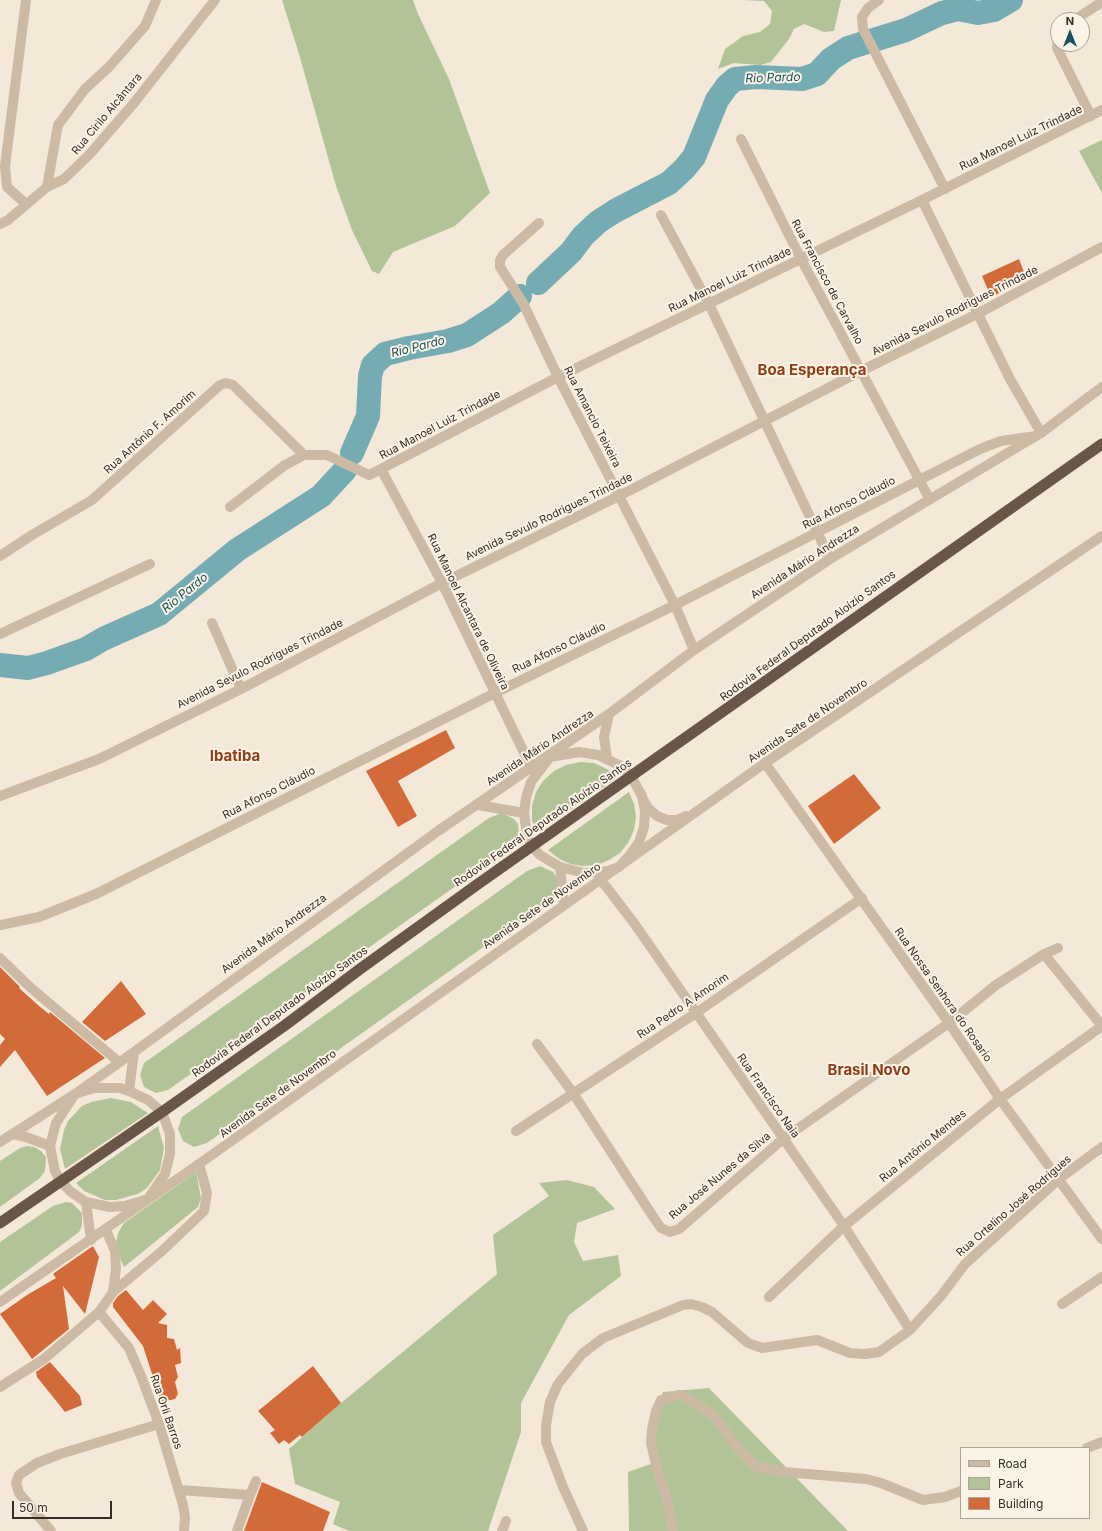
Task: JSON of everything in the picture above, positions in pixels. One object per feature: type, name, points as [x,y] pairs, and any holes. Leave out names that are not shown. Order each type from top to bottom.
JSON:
[{"type":"highway","name":"Rodovia Federal Deputado Aloízio Santos","points":[[0,1223],[162,1112],[631,776],[1102,444]]},
{"type":"street","points":[[26,0],[5,166],[7,187],[26,204]]},
{"type":"street","points":[[47,187],[58,126],[85,89],[109,66],[146,26],[156,0]]},
{"type":"street","name":"Rua Cirilo Alcântara","points":[[0,224],[8,220],[47,187],[64,179],[89,155],[134,103],[215,0]]},
{"type":"street","points":[[879,0],[868,8],[862,17],[863,29],[945,189]]},
{"type":"street","points":[[1086,12],[1102,2]]},
{"type":"street","points":[[1059,52],[1091,116]]},
{"type":"street","name":"Rua Manoel Luiz Trindade","points":[[304,455],[327,455],[365,473],[381,469],[558,377],[945,189],[1102,110]]},
{"type":"street","name":"Rua Francisco de Carvalho","points":[[741,139],[801,259],[929,498]]},
{"type":"street","points":[[922,200],[1038,434]]},
{"type":"street","points":[[661,215],[708,304],[830,559]]},
{"type":"street","name":"Rua Amancio Teixeira","points":[[539,223],[503,255],[500,260],[500,267],[520,299],[558,377],[675,605],[694,650]]},
{"type":"street","name":"Avenida Sevulo Rodrigues Trindade","points":[[0,796],[99,759],[241,689],[442,583],[619,496],[861,371],[978,314],[1102,247]]},
{"type":"street","name":"Rua Antônio F. Amorim","points":[[0,556],[32,535],[92,500],[220,385],[226,382],[233,385],[304,455]]},
{"type":"street","name":"Avenida Mário Andrezza","points":[[0,1142],[75,1094],[438,831],[478,805],[531,767],[550,757],[694,650],[830,559],[929,498],[1038,434],[1102,387]]},
{"type":"street","name":"Rua Afonso Cláudio","points":[[0,924],[39,916],[96,894],[495,693],[675,605],[980,449],[1001,441],[1038,434]]},
{"type":"street","points":[[230,507],[285,465],[304,455]]},
{"type":"street","name":"Rua Manoel Alcantara de Oliveira","points":[[381,469],[442,583],[531,767]]},
{"type":"street","name":"Avenida Sete de Novembro","points":[[0,1302],[106,1230],[765,763],[1102,536]]},
{"type":"street","points":[[0,634],[150,564]]},
{"type":"street","points":[[212,623],[241,689]]},
{"type":"street","points":[[608,758],[604,737],[609,714]]},
{"type":"street","points":[[642,796],[645,811],[644,827],[639,842],[619,867],[596,873],[584,873],[560,867],[540,855],[532,847],[526,831],[524,813],[526,798],[531,782],[550,757],[579,752],[608,758],[621,766],[631,776],[642,796],[648,808],[657,816],[667,820],[677,820],[697,812]]},
{"type":"street","name":"Rua Nossa Senhora do Rosario","points":[[765,763],[862,898],[1000,1099],[1102,1239]]},
{"type":"street","points":[[478,805],[524,813]]},
{"type":"street","points":[[560,867],[564,905]]},
{"type":"street","name":"Rua Francisco Naia","points":[[601,880],[634,923],[844,1226],[910,1330]]},
{"type":"street","name":"Rua Pedro A Amorim","points":[[516,1131],[696,1013],[862,898]]},
{"type":"street","name":"Rua José Nunes da Silva","points":[[573,1093],[661,1228],[670,1232],[679,1228],[783,1139],[949,1023],[996,985],[1044,954],[1058,948]]},
{"type":"street","points":[[1044,954],[1102,1026]]},
{"type":"street","points":[[0,958],[31,988],[119,1062]]},
{"type":"street","name":"Rua Antônio Mendes","points":[[769,1297],[844,1226],[1000,1099],[1102,1026]]},
{"type":"street","points":[[537,1044],[573,1093]]},
{"type":"street","points":[[129,1091],[134,1052]]},
{"type":"street","points":[[106,1088],[129,1091],[148,1100],[162,1112],[170,1134],[170,1154],[165,1174],[148,1199],[125,1206],[110,1207],[86,1202],[71,1192],[61,1182],[55,1171],[50,1146],[56,1123],[62,1111],[75,1094],[106,1088]]},
{"type":"street","points":[[12,1134],[26,1137],[50,1146]]},
{"type":"street","name":"Rua Ortelino José Rodrigues","points":[[583,1531],[563,1487],[546,1442],[546,1425],[550,1402],[558,1384],[582,1354],[603,1338],[683,1305],[690,1304],[702,1306],[748,1343],[762,1348],[817,1340],[850,1353],[865,1354],[879,1352],[910,1330],[941,1296],[965,1264],[1059,1179],[1102,1147]]},
{"type":"street","points":[[0,1386],[44,1359],[99,1312],[113,1292],[162,1251],[204,1211],[207,1193],[199,1164]]},
{"type":"street","points":[[86,1202],[91,1240]]},
{"type":"street","points":[[89,1223],[106,1230],[115,1251],[116,1269],[113,1292]]},
{"type":"street","points":[[1062,1304],[1102,1277]]},
{"type":"street","name":"Rua Orli Barros","points":[[99,1312],[128,1348],[138,1369],[159,1424],[179,1490],[185,1517],[184,1531]]},
{"type":"street","points":[[673,1531],[667,1499],[656,1465],[651,1443],[656,1411],[661,1400],[679,1395],[686,1397],[714,1416],[738,1448],[755,1466],[785,1472],[866,1479],[881,1483],[923,1500],[946,1497],[960,1491]]},
{"type":"street","points":[[51,1531],[19,1493],[16,1483],[19,1475],[37,1463],[60,1454],[159,1424]]},
{"type":"street","points":[[1090,1447],[1102,1442]]},
{"type":"street","points":[[237,1531],[256,1481]]},
{"type":"street","points":[[179,1490],[250,1495]]},
{"type":"street","points":[[502,1531],[506,1521]]},
{"type":"green space","points":[[282,0],[413,0],[418,14],[449,79],[490,193],[455,226],[393,252],[379,274],[372,271],[352,230],[336,186],[299,54]]},
{"type":"green space","points":[[742,0],[841,0],[834,31],[824,32],[804,24],[794,29],[789,39],[771,62],[760,65],[734,63],[718,69],[725,49],[743,36],[760,32],[770,24],[772,11],[764,1]]},
{"type":"green space","points":[[1102,140],[1102,193],[1079,151]]},
{"type":"green space","points":[[580,762],[594,763],[607,769],[618,777],[536,833],[532,820],[532,806],[536,792],[543,781],[554,771],[566,765]]},
{"type":"green space","points":[[629,792],[634,804],[636,817],[634,830],[628,843],[620,853],[597,865],[583,866],[570,864],[558,858],[548,850]]},
{"type":"green space","points":[[502,813],[514,819],[518,824],[519,838],[515,844],[168,1090],[156,1093],[144,1087],[140,1075],[144,1063],[489,818]]},
{"type":"green space","points":[[540,866],[553,872],[557,878],[557,891],[554,897],[207,1143],[194,1147],[183,1141],[178,1129],[182,1117],[527,871]]},
{"type":"green space","points":[[111,1098],[131,1102],[148,1113],[65,1169],[60,1149],[64,1130],[68,1121],[82,1106],[91,1102]]},
{"type":"green space","points":[[158,1126],[164,1148],[160,1170],[147,1188],[138,1194],[116,1200],[105,1200],[84,1191],[76,1183]]},
{"type":"green space","points":[[27,1146],[34,1147],[41,1151],[46,1157],[45,1171],[40,1178],[0,1207],[0,1161],[20,1148]]},
{"type":"green space","points":[[196,1172],[201,1198],[198,1207],[124,1267],[116,1244],[118,1233],[124,1223]]},
{"type":"green space","points":[[567,1180],[594,1187],[615,1209],[577,1223],[574,1242],[583,1261],[618,1255],[621,1276],[569,1315],[521,1403],[521,1432],[488,1531],[349,1531],[333,1524],[340,1502],[295,1484],[289,1449],[341,1403],[497,1274],[493,1235],[549,1196],[539,1183]]},
{"type":"green space","points":[[66,1202],[72,1203],[82,1213],[82,1226],[79,1232],[0,1291],[0,1242],[53,1206]]},
{"type":"green space","points":[[709,1388],[848,1531],[629,1531],[628,1472],[651,1464],[654,1427],[663,1392]]},
{"type":"building","points":[[1019,259],[1027,280],[991,297],[982,276]]},
{"type":"building","points":[[446,730],[455,748],[398,781],[417,816],[398,827],[366,771]]},
{"type":"building","points":[[854,774],[881,808],[834,844],[808,806]]},
{"type":"building","points":[[0,967],[20,987],[19,988],[39,1006],[49,1014],[50,1012],[105,1058],[47,1096],[15,1050],[0,1067],[0,1045],[5,1039],[0,1034]]},
{"type":"building","points":[[121,981],[146,1014],[105,1041],[82,1022]]},
{"type":"building","points":[[93,1246],[99,1257],[85,1314],[63,1286],[69,1329],[32,1359],[0,1314],[27,1295],[56,1278],[53,1274]]},
{"type":"building","points":[[126,1290],[143,1310],[153,1300],[167,1314],[158,1323],[167,1325],[167,1338],[174,1339],[177,1350],[180,1348],[181,1363],[175,1365],[178,1377],[175,1382],[178,1394],[175,1399],[161,1402],[143,1346],[113,1307],[113,1303],[118,1296]]},
{"type":"building","points":[[50,1362],[80,1396],[82,1405],[65,1412],[37,1377],[36,1372]]},
{"type":"building","points":[[313,1366],[341,1403],[302,1437],[300,1435],[289,1444],[284,1440],[279,1444],[270,1433],[275,1430],[258,1411]]},
{"type":"building","points":[[262,1482],[330,1512],[323,1531],[244,1531]]},
{"type":"waterway","name":"Rio Pardo","points":[[538,283],[571,252],[583,236],[598,222],[615,211],[669,183],[684,169],[694,157],[717,100],[727,86],[735,79],[756,77],[802,79],[817,74],[831,59],[848,48],[906,30],[942,13],[958,9],[978,13],[994,10],[1011,0]]},
{"type":"waterway","name":"Rio Pardo","points":[[352,453],[368,416],[370,376],[373,365],[385,354],[448,341],[467,335],[501,313],[520,296]]},
{"type":"waterway","name":"Rio Pardo","points":[[0,665],[28,668],[47,663],[86,649],[103,639],[159,614],[237,550],[321,496],[345,470]]},
{"type":"district","name":"Boa Esperança","points":[[812,370]]},
{"type":"district","name":"Ibatiba","points":[[235,756]]},
{"type":"district","name":"Brasil Novo","points":[[869,1070]]}]
